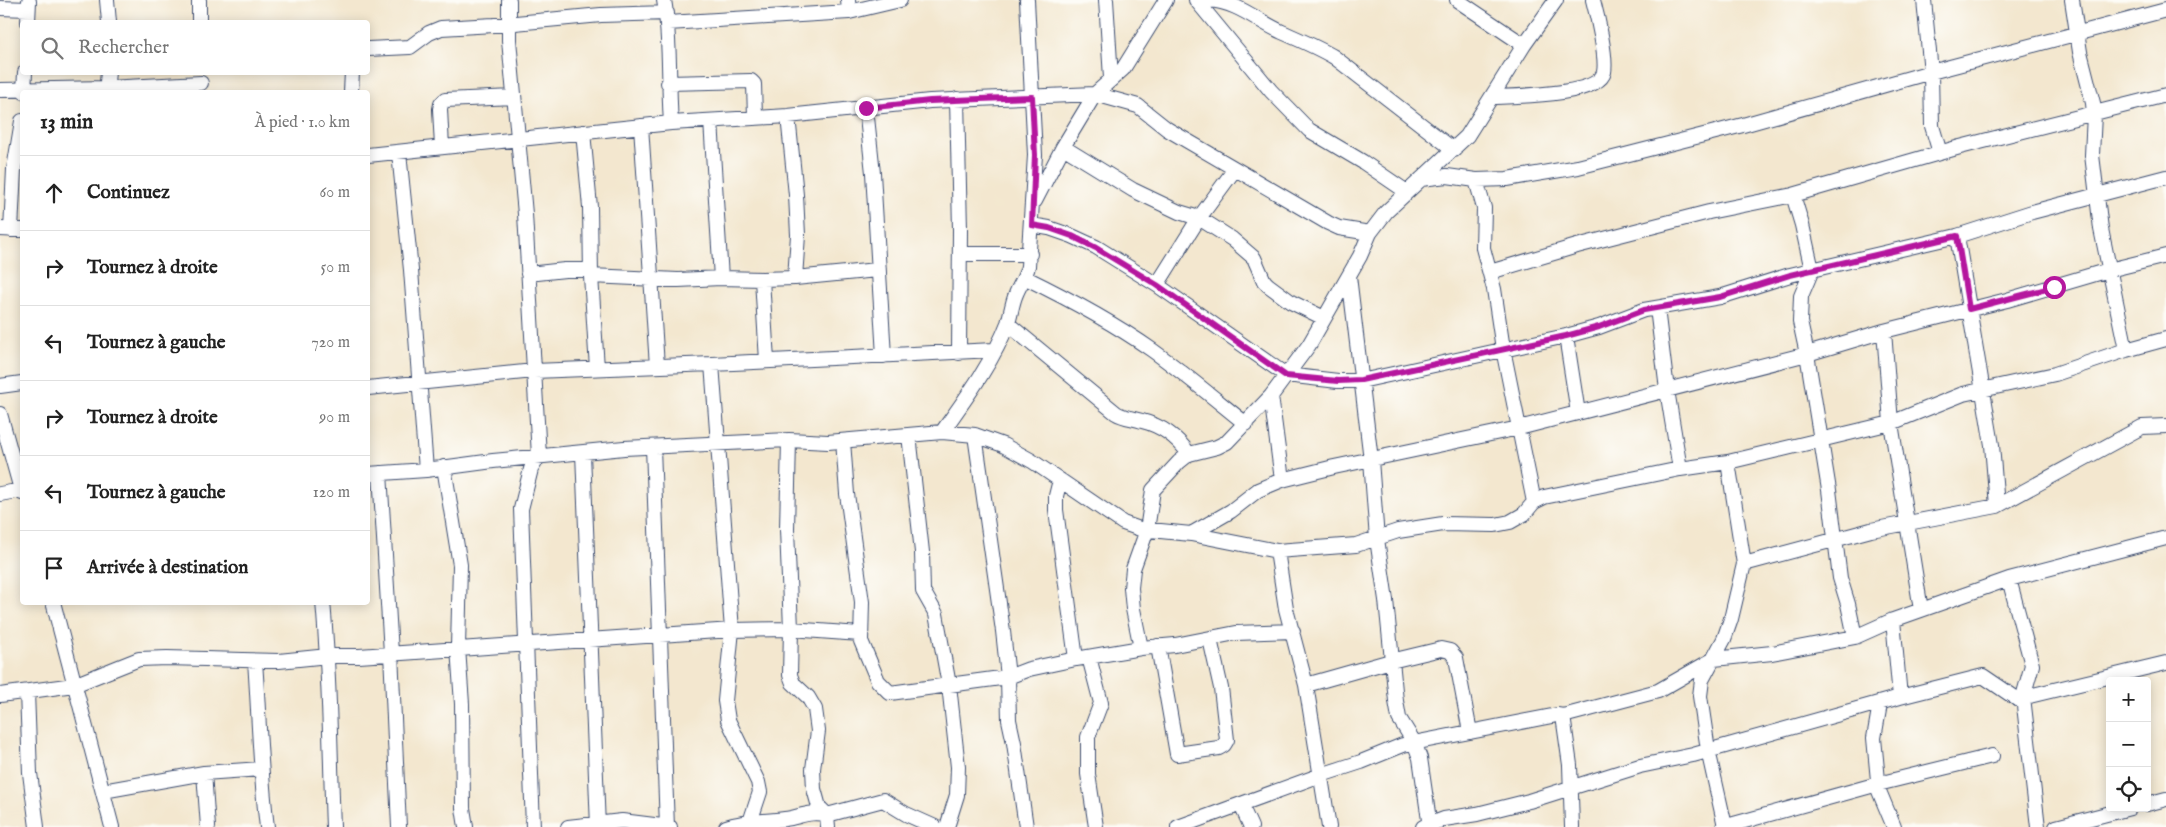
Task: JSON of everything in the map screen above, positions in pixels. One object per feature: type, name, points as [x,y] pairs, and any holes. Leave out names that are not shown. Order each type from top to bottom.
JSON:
[{"type":"street","points":[[108,0],[109,20]]},
{"type":"street","points":[[198,0],[199,20]]},
{"type":"street","points":[[509,0],[539,456],[531,469],[521,508],[533,827]]},
{"type":"street","points":[[370,49],[410,47],[429,33],[441,28],[510,24],[601,15],[848,6],[900,0]]},
{"type":"street","points":[[942,432],[966,399],[994,350],[1008,324],[1016,294],[1026,278],[1030,254],[1035,155],[1027,0]]},
{"type":"street","points":[[1106,0],[1111,78]]},
{"type":"street","points":[[1033,204],[1063,147],[1095,94],[1123,69],[1166,0]]},
{"type":"street","points":[[1457,0],[1524,45]]},
{"type":"street","points":[[1141,648],[1131,588],[1133,569],[1147,530],[1150,498],[1153,490],[1189,454],[1217,447],[1227,442],[1271,396],[1308,345],[1364,249],[1370,233],[1386,212],[1467,136],[1524,45],[1556,0]]},
{"type":"street","points":[[1492,97],[1544,94],[1579,89],[1601,79],[1604,72],[1602,39],[1593,0]]},
{"type":"street","points":[[1924,0],[1932,72],[1932,126],[1940,153]]},
{"type":"street","points":[[2072,0],[2077,34],[2094,114],[2092,155],[2097,195],[2109,270],[2126,350]]},
{"type":"street","points":[[1203,1],[1235,6],[1281,32],[1316,46],[1334,57],[1454,150]]},
{"type":"street","points":[[1203,1],[1271,91],[1297,120],[1309,130],[1363,162],[1407,192]]},
{"type":"street","points":[[0,8],[28,10]]},
{"type":"street","points":[[1421,179],[1447,176],[1476,180],[1507,179],[1578,167],[1743,125],[1932,72],[2166,10]]},
{"type":"street","points":[[666,12],[671,123]]},
{"type":"street","points":[[24,90],[25,75]]},
{"type":"street","points":[[108,75],[106,90],[202,83]]},
{"type":"street","points":[[351,90],[352,75]]},
{"type":"street","points":[[668,83],[752,81],[754,84],[755,117]]},
{"type":"street","points":[[0,90],[20,91]]},
{"type":"street","points":[[370,155],[671,123],[788,116],[957,99],[1095,94],[1138,106],[1161,125],[1328,223],[1339,228],[1370,233]]},
{"type":"street","points":[[1490,272],[1577,246],[1709,212],[1793,195],[1940,153],[2166,95]]},
{"type":"street","points":[[442,147],[440,109],[441,104],[445,100],[514,97]]},
{"type":"street","points":[[957,99],[960,254],[959,353]]},
{"type":"street","points":[[866,108],[873,173],[877,270],[884,356]]},
{"type":"street","points":[[788,116],[798,235],[795,278]]},
{"type":"street","points":[[712,121],[721,278]]},
{"type":"street","points":[[641,126],[657,366]]},
{"type":"street","points":[[583,132],[590,207],[591,273],[597,368]]},
{"type":"street","points":[[11,230],[14,169],[20,133]]},
{"type":"street","points":[[1063,147],[1133,190],[1179,212],[1199,218],[1232,239],[1257,262],[1264,281],[1268,285],[1291,302],[1324,318]]},
{"type":"street","points":[[399,153],[412,270],[418,382],[426,470]]},
{"type":"street","points":[[1157,285],[1199,218],[1235,170]]},
{"type":"street","points":[[1032,225],[1049,228],[1072,236],[1096,248],[1157,285],[1286,376],[1338,381],[1361,380],[1566,336],[1599,327],[1633,313],[1720,297],[1812,270],[1957,236],[2032,212],[2166,177]]},
{"type":"street","points":[[1476,180],[1484,208],[1483,248],[1494,289],[1503,349],[1534,502]]},
{"type":"street","points":[[1793,195],[1812,270],[1801,296],[1800,310],[1836,539],[1840,578],[1855,637]]},
{"type":"street","points":[[1957,236],[1992,445],[1996,506]]},
{"type":"street","points":[[960,254],[1030,254]]},
{"type":"street","points":[[1191,534],[1231,511],[1258,490],[1282,480],[1334,467],[1519,428],[1808,354],[1884,330],[2008,300],[2109,270],[2166,256]]},
{"type":"street","points":[[528,274],[565,270],[652,278],[699,280],[721,278],[795,278],[877,270]]},
{"type":"street","points":[[1349,276],[1371,460],[1377,539],[1399,718],[1414,742],[1420,758],[1427,826],[1444,819],[1477,814],[1570,790],[1606,776],[1983,676],[2017,699],[2166,662]]},
{"type":"street","points":[[1026,278],[1089,311],[1133,338],[1179,370],[1246,424]]},
{"type":"street","points":[[762,279],[767,361]]},
{"type":"street","points":[[1657,308],[1667,390],[1680,469]]},
{"type":"street","points":[[1008,324],[1116,413],[1126,418],[1147,422],[1168,431],[1179,440],[1189,454]]},
{"type":"street","points":[[1884,330],[1891,423],[1921,610]]},
{"type":"street","points":[[1566,336],[1578,412]]},
{"type":"street","points":[[398,827],[391,653],[374,474],[624,448],[717,442],[843,441],[942,432],[975,435],[1003,445],[1032,461],[1123,523],[1147,530],[1191,534],[1277,551],[1338,547],[1356,545],[1398,531],[1443,524],[1495,525],[1510,522],[1524,514],[1534,502],[1554,494],[1680,469],[1728,462],[1891,423],[1963,394],[2055,374],[2126,350],[2166,339]]},
{"type":"street","points":[[370,388],[534,371],[994,350]]},
{"type":"street","points":[[712,364],[732,630],[725,701],[728,720],[758,782],[760,792],[750,822]]},
{"type":"street","points":[[0,386],[20,384]]},
{"type":"street","points":[[1271,396],[1282,480]]},
{"type":"street","points":[[0,414],[20,485]]},
{"type":"street","points":[[1744,564],[1908,522],[1996,506],[2142,428],[2166,426]]},
{"type":"street","points":[[910,435],[922,552],[922,591],[936,614],[949,685],[958,767],[957,795],[947,827]]},
{"type":"street","points":[[975,435],[1008,677],[1009,720],[1026,827]]},
{"type":"street","points":[[788,440],[787,529],[791,629],[790,675],[792,682],[808,698],[815,709],[818,731],[813,769],[814,789],[819,807],[828,821]]},
{"type":"street","points":[[843,441],[862,602],[860,634],[863,647],[878,681],[890,693],[1008,677],[1029,669],[1082,658],[1141,648],[1210,640],[1236,633],[1293,631]]},
{"type":"street","points":[[568,827],[598,826],[622,821],[668,827],[653,447]]},
{"type":"street","points":[[583,453],[598,826]]},
{"type":"street","points":[[1728,462],[1744,564],[1731,619],[1714,659],[1702,680],[1700,696],[1708,750],[1724,827],[1760,822],[1878,784],[1992,756]]},
{"type":"street","points":[[444,467],[460,565],[458,648],[466,827]]},
{"type":"street","points":[[1060,480],[1056,496],[1056,510],[1082,658],[1101,703],[1088,737],[1088,774],[1096,827]]},
{"type":"street","points":[[0,494],[20,492]]},
{"type":"street","points":[[1178,827],[1414,742],[1552,716],[1564,716],[1658,692],[1714,659],[1772,653],[1855,637],[1893,620],[2009,579],[2166,538]]},
{"type":"street","points":[[1277,551],[1286,608],[1306,685],[1329,827]]},
{"type":"street","points":[[2009,579],[2032,664],[2023,697],[2038,827]]},
{"type":"street","points":[[54,605],[112,827]]},
{"type":"street","points":[[323,605],[328,656],[329,754],[333,827]]},
{"type":"street","points":[[1893,620],[1900,697]]},
{"type":"street","points":[[0,694],[74,686],[139,659],[279,661],[328,656],[732,630],[791,629],[860,634]]},
{"type":"street","points":[[1158,646],[1177,754],[1219,748],[1227,740],[1220,688],[1210,640]]},
{"type":"street","points":[[1306,685],[1391,660],[1441,649],[1450,652],[1456,658],[1470,732]]},
{"type":"street","points":[[254,661],[259,715],[261,770],[267,827]]},
{"type":"street","points":[[27,692],[30,772],[36,827]]},
{"type":"street","points":[[1880,704],[1874,738],[1878,784],[1879,791],[1894,827]]},
{"type":"street","points":[[1564,716],[1570,765],[1572,827]]},
{"type":"street","points":[[103,792],[204,773],[261,770]]},
{"type":"street","points":[[204,773],[208,827]]},
{"type":"street","points":[[2151,803],[2166,799]]},
{"type":"street","points":[[828,821],[883,800],[906,814],[936,827]]},
{"type":"street","points":[[1241,805],[1251,827]]},
{"type":"street","points":[[726,827],[750,822],[784,820],[809,812],[818,812],[828,821]]},
{"type":"street","points":[[2056,827],[2114,812]]},
{"type":"route","points":[[866,108],[957,99],[1032,97],[1035,155],[1032,225],[1049,228],[1072,236],[1096,248],[1157,285],[1286,376],[1338,381],[1361,380],[1420,368],[1566,336],[1599,327],[1644,310],[1720,297],[1790,275],[1957,236],[1969,309],[2054,287]]}]
